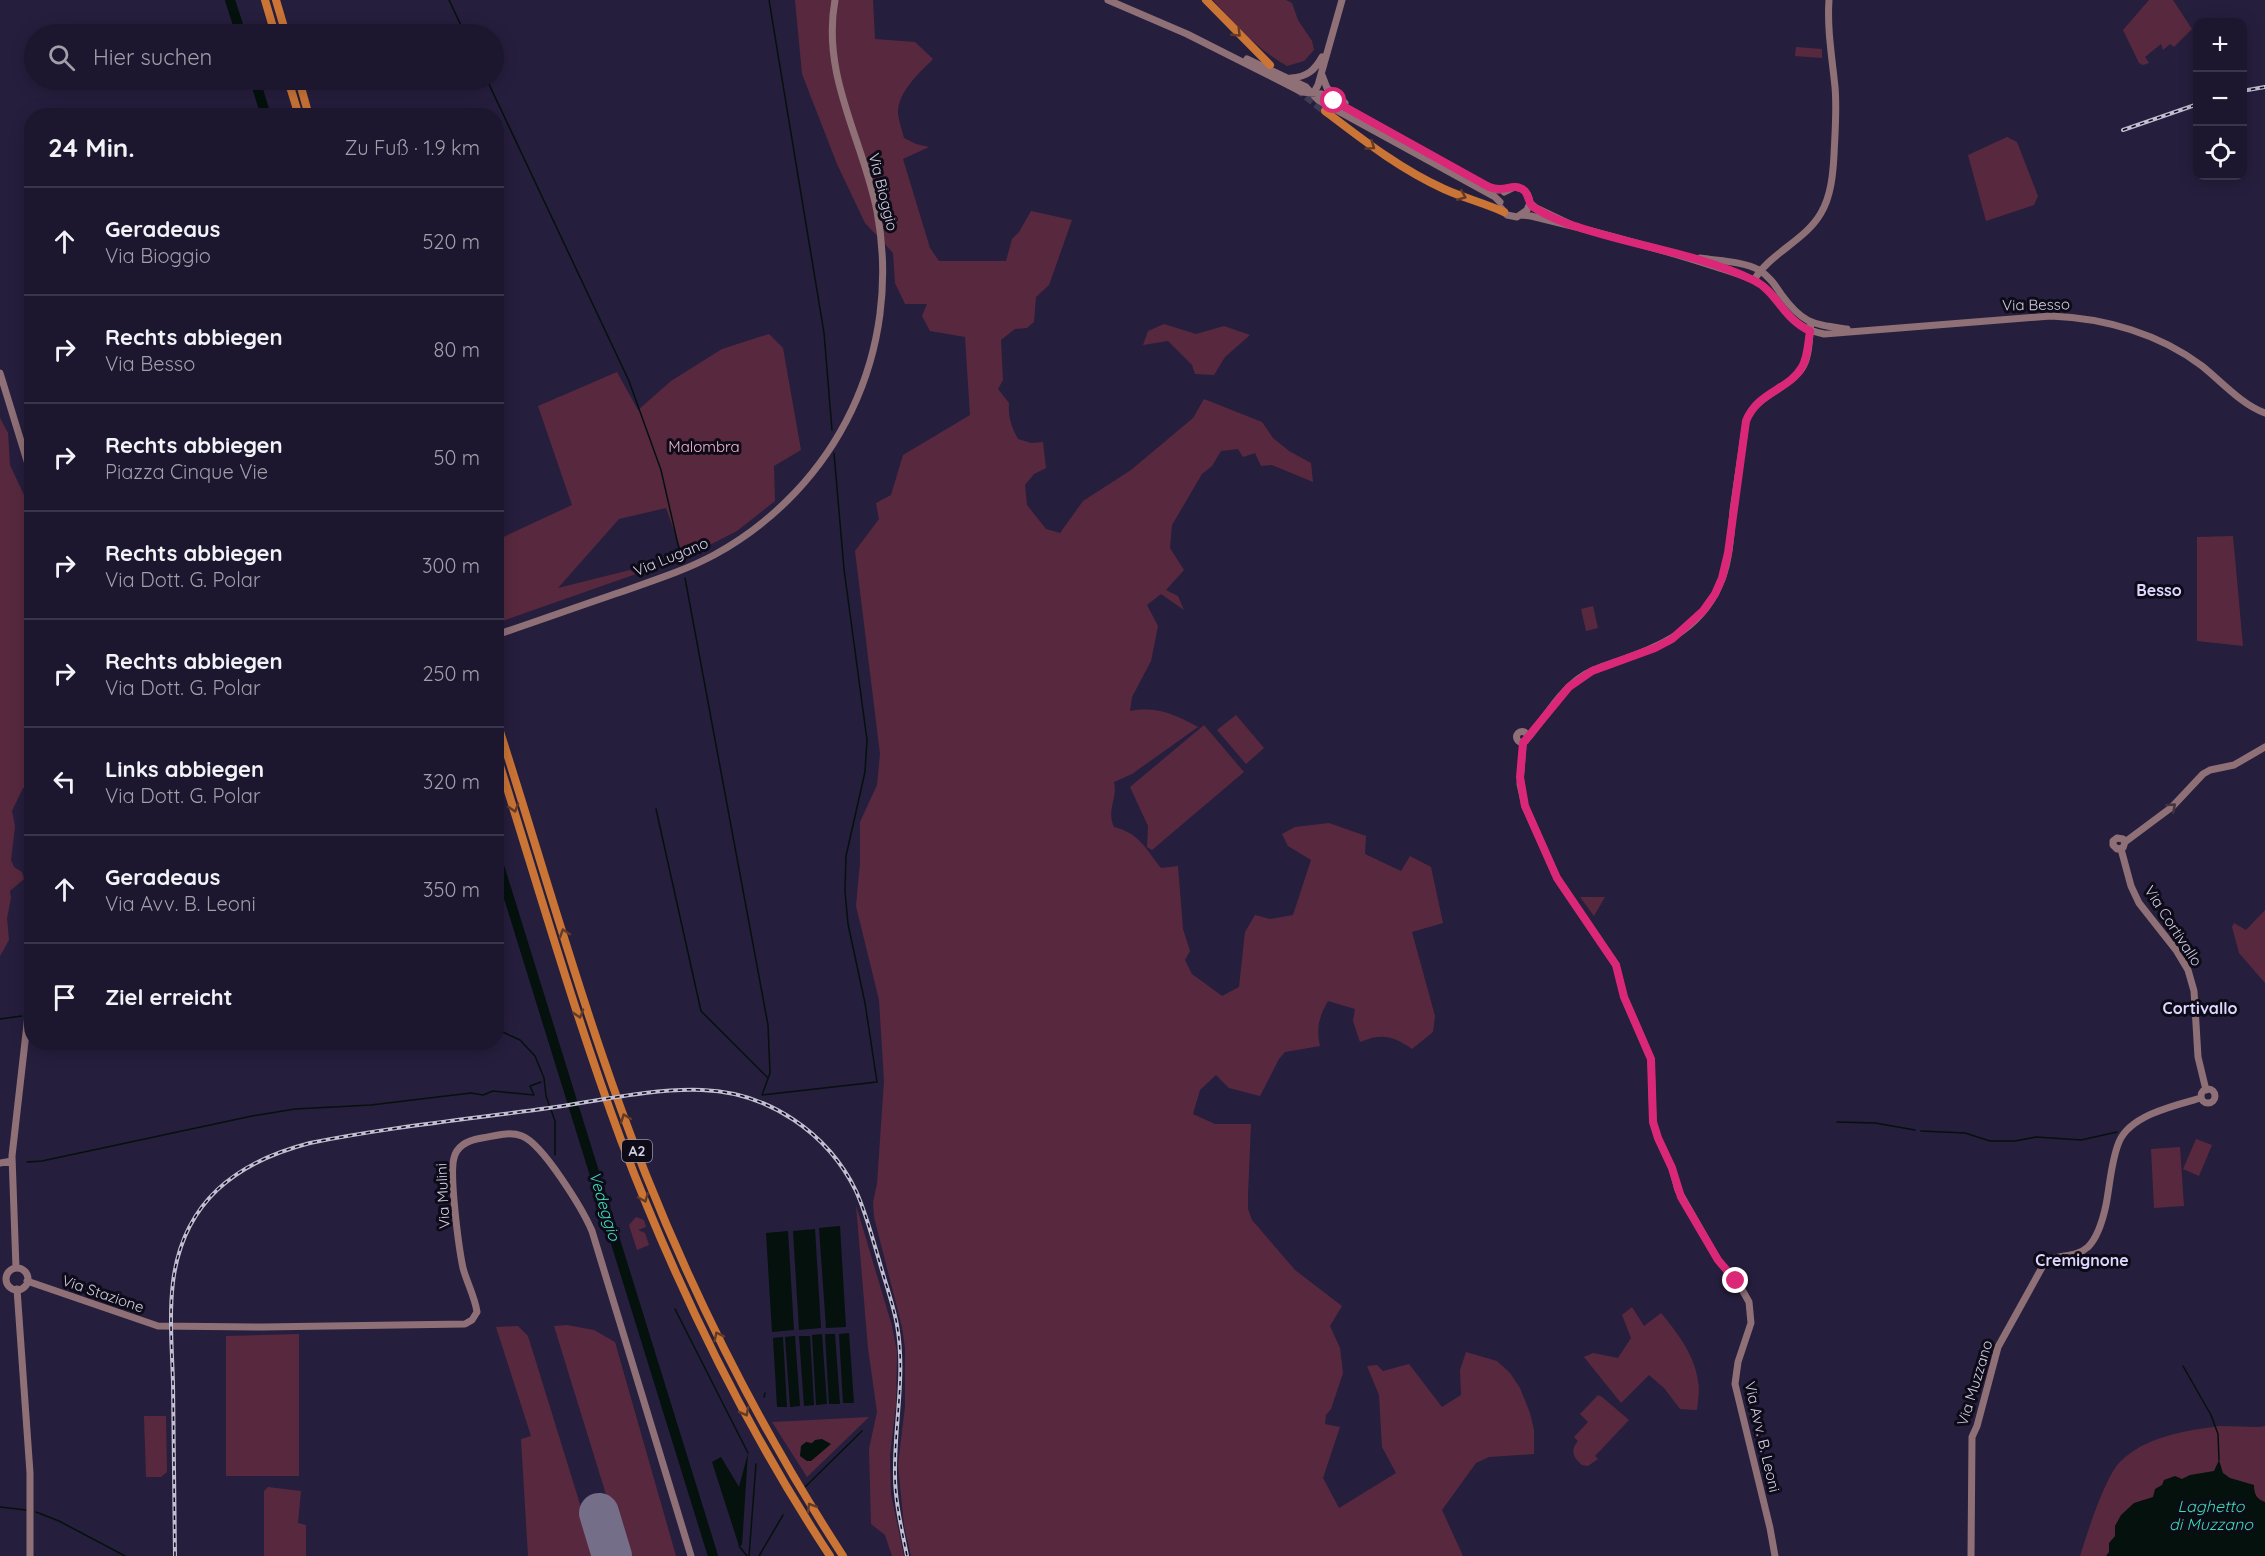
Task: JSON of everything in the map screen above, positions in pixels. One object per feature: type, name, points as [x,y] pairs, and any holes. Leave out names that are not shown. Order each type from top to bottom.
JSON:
[{"type":"highway","points":[[266,0],[272,24]]},
{"type":"highway","points":[[1206,0],[1270,65]]},
{"type":"highway","points":[[277,1],[283,24]]},
{"type":"highway","points":[[291,90],[297,108]]},
{"type":"highway","points":[[302,90],[307,108]]},
{"type":"highway","points":[[1325,111],[1380,152],[1413,172],[1444,189],[1504,212]]},
{"type":"highway","name":"A2","points":[[504,743],[606,1065],[657,1203],[749,1397],[791,1474],[843,1556]]},
{"type":"highway","name":"A2","points":[[504,778],[596,1067],[647,1205],[696,1315],[736,1395],[782,1479],[830,1556]]},
{"type":"main road","name":"Via Bioggio","points":[[826,455],[848,422],[868,370],[879,326],[883,290],[882,244],[876,209],[837,77],[832,34],[836,0]]},
{"type":"main road","points":[[1108,0],[1306,87],[1318,100],[1495,197],[1504,212],[1510,216],[1531,216],[1576,227],[1683,256],[1754,280],[1767,290],[1790,319],[1811,327]]},
{"type":"main road","points":[[1312,94],[1317,89],[1342,0]]},
{"type":"main road","points":[[1754,280],[1760,271],[1809,228],[1818,218],[1827,199],[1833,167],[1836,114],[1829,41],[1829,0]]},
{"type":"main road","points":[[1187,34],[1302,92],[1322,94],[1496,190],[1514,187],[1523,189],[1530,203],[1536,208],[1576,227]]},
{"type":"main road","points":[[1289,78],[1307,75],[1316,68],[1327,49]]},
{"type":"main road","points":[[1312,94],[1312,86],[1327,49]]},
{"type":"main road","points":[[1321,73],[1331,91],[1372,121]]},
{"type":"main road","points":[[1500,202],[1506,190]]},
{"type":"main road","points":[[1521,215],[1530,203]]},
{"type":"main road","points":[[1683,256],[1740,264],[1760,271],[1811,327]]},
{"type":"main road","name":"Via Besso","points":[[1811,327],[1833,334],[1854,330],[2027,317],[2074,317],[2147,334],[2184,353],[2243,400],[2265,413]]},
{"type":"main road","name":"Via Avv. B. Leoni","points":[[1775,1556],[1735,1384],[1738,1362],[1750,1328],[1750,1306],[1740,1286],[1718,1260],[1678,1190],[1672,1168],[1653,1122],[1651,1059],[1624,997],[1616,965],[1557,878],[1528,814],[1520,784],[1526,740],[1558,699],[1579,678],[1655,648],[1686,629],[1703,611],[1722,578],[1728,553],[1746,421],[1750,410],[1800,371],[1806,357],[1811,327]]},
{"type":"main road","points":[[0,373],[24,451]]},
{"type":"main road","name":"Via Lugano","points":[[504,633],[672,574],[711,557],[734,544],[796,494],[826,455]]},
{"type":"main road","name":"Via Cortivallo","points":[[2206,1090],[2199,1057],[2194,991],[2188,970],[2176,950],[2139,903],[2131,886],[2121,849],[2114,847],[2114,840],[2121,838],[2125,842],[2172,807],[2203,774],[2210,770],[2234,765],[2265,747]]},
{"type":"main road","points":[[16,1268],[12,1161],[24,1050]]},
{"type":"main road","points":[[2206,1090],[2213,1092],[2215,1097],[2207,1103],[2202,1098],[2206,1090]]},
{"type":"main road","name":"Via Muzzano","points":[[1971,1556],[1972,1437],[1998,1347],[2043,1265],[2050,1259],[2082,1251],[2091,1242],[2104,1213],[2116,1153],[2126,1131],[2158,1112],[2202,1098]]},
{"type":"main road","name":"Via Mulini","points":[[171,1326],[306,1327],[469,1322],[477,1312],[463,1269],[460,1251],[453,1171],[454,1158],[461,1146],[472,1140],[506,1134],[525,1137],[536,1146],[574,1197],[592,1231],[691,1556]]},
{"type":"main road","points":[[0,1163],[12,1161]]},
{"type":"main road","points":[[16,1268],[25,1272],[27,1281],[24,1287],[17,1289],[11,1287],[7,1279],[8,1273],[16,1268]]},
{"type":"main road","name":"Via Stazione","points":[[27,1281],[146,1323],[171,1326]]},
{"type":"main road","points":[[17,1289],[30,1473],[30,1556]]},
{"type":"green space","points":[[795,0],[873,0],[875,39],[915,42],[933,59],[905,91],[898,114],[904,138],[929,147],[903,159],[930,248],[939,261],[1006,261],[1012,239],[1019,232],[1031,211],[1072,220],[1049,285],[1036,297],[1034,322],[1027,328],[1015,329],[1001,340],[1003,380],[998,389],[1009,403],[1014,430],[1018,439],[1031,443],[1043,442],[1046,468],[1034,474],[1025,485],[1027,505],[1046,529],[1060,533],[1083,501],[1131,470],[1193,418],[1204,399],[1262,422],[1273,438],[1289,451],[1311,463],[1313,482],[1272,465],[1261,466],[1255,453],[1243,457],[1238,449],[1221,451],[1212,466],[1202,474],[1172,525],[1170,548],[1184,570],[1166,590],[1178,596],[1184,610],[1161,594],[1147,605],[1158,626],[1151,661],[1132,697],[1130,711],[1157,710],[1181,718],[1198,727],[1132,774],[1114,782],[1115,794],[1111,815],[1114,827],[1136,838],[1161,868],[1178,866],[1183,929],[1190,951],[1185,960],[1192,974],[1222,996],[1239,987],[1245,932],[1255,915],[1270,919],[1293,915],[1311,860],[1288,846],[1282,834],[1295,827],[1329,823],[1366,836],[1365,854],[1401,871],[1410,856],[1431,867],[1443,923],[1412,932],[1435,1016],[1433,1032],[1412,1049],[1387,1037],[1375,1037],[1360,1042],[1353,1021],[1355,1009],[1328,1001],[1319,1023],[1320,1046],[1285,1052],[1260,1096],[1229,1088],[1216,1075],[1200,1090],[1193,1114],[1215,1124],[1251,1124],[1248,1209],[1252,1220],[1295,1270],[1342,1306],[1330,1326],[1340,1348],[1343,1373],[1331,1409],[1326,1415],[1325,1424],[1340,1427],[1323,1478],[1339,1508],[1396,1473],[1382,1447],[1379,1395],[1367,1366],[1377,1365],[1383,1371],[1409,1364],[1442,1407],[1461,1395],[1460,1370],[1466,1352],[1497,1361],[1510,1373],[1520,1388],[1534,1430],[1534,1454],[1489,1457],[1476,1463],[1442,1510],[1463,1556],[911,1556],[904,1526],[898,1465],[905,1407],[905,1348],[902,1327],[874,1217],[873,1202],[877,1184],[884,1081],[879,1000],[856,906],[860,863],[860,822],[877,785],[880,754],[855,551],[879,519],[876,503],[891,495],[903,455],[970,415],[965,337],[930,331],[922,316],[927,304],[905,304],[895,283],[893,253],[865,223],[837,164],[802,74]]},
{"type":"green space","points":[[1213,0],[1286,0],[1292,3],[1298,20],[1312,41],[1314,50],[1304,61],[1287,66],[1257,44]]},
{"type":"green space","points":[[2149,0],[2173,0],[2192,29],[2174,47],[2170,44],[2163,50],[2161,44],[2145,57],[2149,63],[2143,65],[2139,63],[2123,30]]},
{"type":"green space","points":[[1796,47],[1822,49],[1822,58],[1795,56]]},
{"type":"green space","points":[[2007,137],[2017,142],[2038,196],[2034,205],[1986,221],[1968,155]]},
{"type":"green space","points":[[1164,324],[1196,334],[1224,326],[1250,335],[1225,357],[1214,375],[1195,374],[1192,365],[1168,341],[1143,345],[1148,331]]},
{"type":"green space","name":"Malombra","points":[[769,334],[783,348],[801,450],[774,466],[775,501],[737,531],[684,558],[666,508],[619,519],[558,588],[630,570],[636,574],[504,621],[504,537],[572,505],[538,406],[617,372],[638,410],[671,381],[722,349]]},
{"type":"green space","points":[[0,418],[8,433],[10,465],[24,495],[24,788],[12,811],[15,826],[11,860],[14,867],[22,872],[24,879],[10,891],[7,918],[9,940],[0,956]]},
{"type":"green space","points":[[2233,536],[2243,646],[2197,641],[2197,537]]},
{"type":"green space","points":[[1593,606],[1598,628],[1586,631],[1581,609]]},
{"type":"green space","points":[[1236,715],[1264,748],[1246,764],[1217,730]]},
{"type":"green space","points":[[1204,725],[1244,772],[1152,850],[1147,847],[1148,826],[1130,787]]},
{"type":"green space","points":[[1580,897],[1605,897],[1594,916]]},
{"type":"green space","points":[[2265,910],[2265,983],[2239,953],[2232,927],[2234,923],[2246,930]]},
{"type":"green space","points":[[2196,1139],[2212,1145],[2199,1176],[2183,1169]]},
{"type":"green space","points":[[2180,1147],[2184,1206],[2154,1208],[2151,1149]]},
{"type":"green space","points":[[856,1205],[892,1326],[897,1352],[896,1404],[890,1456],[891,1494],[904,1556],[892,1556],[885,1535],[871,1524],[869,1449],[877,1412],[868,1348]]},
{"type":"green space","points":[[636,1217],[644,1220],[646,1227],[638,1230],[645,1233],[649,1245],[637,1250],[629,1225]]},
{"type":"green space","points":[[1632,1307],[1644,1326],[1661,1313],[1684,1345],[1696,1372],[1699,1388],[1697,1410],[1680,1409],[1664,1388],[1649,1375],[1621,1403],[1584,1357],[1593,1353],[1618,1358],[1631,1338],[1622,1315]]},
{"type":"green space","points":[[567,1325],[594,1330],[615,1342],[676,1556],[625,1556],[554,1326]]},
{"type":"green space","points":[[518,1326],[528,1336],[596,1556],[528,1556],[521,1439],[531,1436],[496,1327]]},
{"type":"green space","points":[[299,1334],[299,1476],[226,1476],[226,1336]]},
{"type":"green space","points":[[1598,1395],[1629,1420],[1595,1456],[1598,1459],[1588,1466],[1582,1465],[1576,1460],[1574,1454],[1578,1441],[1574,1437],[1588,1422],[1580,1414]]},
{"type":"green space","points":[[144,1416],[166,1416],[167,1472],[161,1477],[146,1477]]},
{"type":"green space","points":[[869,1417],[807,1477],[772,1422]]},
{"type":"green space","points":[[2219,1426],[2265,1426],[2265,1556],[2080,1556],[2108,1480],[2120,1462],[2142,1446],[2166,1436]]},
{"type":"green space","points":[[268,1487],[301,1491],[298,1523],[306,1525],[306,1556],[264,1556],[264,1491]]},
{"type":"water","points":[[840,1226],[846,1327],[826,1328],[819,1228]]},
{"type":"water","points":[[815,1229],[821,1328],[799,1330],[793,1231]]},
{"type":"water","points":[[788,1231],[794,1330],[772,1332],[766,1233]]},
{"type":"water","points":[[849,1333],[854,1403],[843,1403],[839,1334]]},
{"type":"water","points":[[822,1334],[827,1404],[816,1405],[812,1335]]},
{"type":"water","points":[[825,1334],[835,1334],[840,1404],[829,1404]]},
{"type":"water","points":[[795,1336],[800,1406],[790,1407],[785,1337]]},
{"type":"water","points":[[799,1336],[810,1336],[814,1405],[804,1406]]},
{"type":"water","points":[[783,1337],[787,1407],[777,1407],[773,1338]]},
{"type":"water","points":[[822,1439],[831,1444],[811,1461],[800,1456],[801,1446],[806,1442],[812,1443]]},
{"type":"water","points":[[748,1453],[742,1545],[739,1546],[712,1462],[721,1457],[739,1487]]},
{"type":"water","name":"Laghetto di Muzzano","points":[[2219,1460],[2223,1473],[2230,1478],[2254,1485],[2256,1495],[2265,1502],[2265,1556],[2106,1556],[2109,1552],[2109,1543],[2115,1536],[2115,1526],[2121,1515],[2134,1503],[2153,1497],[2155,1489],[2162,1485],[2164,1480],[2175,1476],[2182,1479],[2190,1475],[2214,1471]]},
{"type":"waterway","name":"Vedeggio","points":[[230,0],[238,24]]},
{"type":"waterway","points":[[449,0],[460,24]]},
{"type":"waterway","points":[[769,0],[824,333],[832,430]]},
{"type":"waterway","name":"Vedeggio","points":[[258,90],[264,108]]},
{"type":"waterway","points":[[492,90],[500,108]]},
{"type":"waterway","points":[[504,116],[629,381],[661,470],[682,562]]},
{"type":"waterway","points":[[685,578],[768,1025],[770,1073],[762,1095],[877,1082],[865,1003],[848,924],[845,891],[846,856],[865,772],[867,740],[844,569],[834,453]]},
{"type":"waterway","points":[[656,809],[701,1011],[768,1078]]},
{"type":"waterway","name":"Vedeggio","points":[[504,882],[713,1556]]},
{"type":"waterway","points":[[0,1019],[22,1016]]},
{"type":"waterway","points":[[504,1033],[520,1040],[535,1056],[544,1078],[546,1096],[555,1121],[555,1155]]},
{"type":"waterway","points":[[27,1162],[42,1161],[252,1116],[295,1109],[371,1105],[471,1093],[483,1095],[493,1091],[534,1095],[530,1086],[541,1082]]},
{"type":"waterway","points":[[1837,1122],[1875,1123],[1915,1130]]},
{"type":"waterway","points":[[1921,1131],[1965,1133],[1990,1141],[2015,1141],[2036,1137],[2081,1140],[2117,1132]]},
{"type":"waterway","points":[[675,1309],[748,1453]]},
{"type":"waterway","points":[[2183,1366],[2211,1415],[2218,1434],[2219,1460]]},
{"type":"waterway","points":[[764,1397],[765,1393]]},
{"type":"waterway","points":[[805,1487],[862,1431]]},
{"type":"waterway","points":[[749,1556],[756,1464]]},
{"type":"waterway","points":[[0,1507],[26,1510]]},
{"type":"waterway","points":[[36,1512],[59,1521],[125,1556]]},
{"type":"waterway","points":[[759,1556],[783,1515]]},
{"type":"waterway","points":[[739,1546],[747,1556]]},
{"type":"runway","points":[[599,1513],[612,1556]]},
{"type":"tunnel","points":[[1297,89],[1325,111]]},
{"type":"railway","points":[[2247,90],[2265,87]]},
{"type":"railway","points":[[2123,130],[2193,106]]},
{"type":"railway","points":[[175,1556],[171,1319],[173,1282],[179,1254],[188,1229],[201,1208],[218,1190],[237,1174],[259,1161],[310,1143],[399,1128],[684,1090],[702,1090],[750,1098],[793,1120],[829,1151],[844,1170],[856,1191],[869,1225],[897,1325],[900,1382],[895,1485],[907,1556]]},
{"type":"district","name":"Besso","points":[[2159,590]]},
{"type":"district","name":"Cortivallo","points":[[2200,1008]]},
{"type":"district","name":"Cremignone","points":[[2082,1260]]},
{"type":"route","points":[[1334,101],[1489,187],[1499,190],[1514,187],[1523,189],[1530,203],[1536,208],[1576,227],[1683,256],[1754,280],[1767,290],[1790,319],[1810,331],[1806,357],[1800,371],[1757,403],[1750,410],[1746,421],[1728,553],[1722,578],[1715,594],[1686,629],[1672,639],[1655,648],[1592,671],[1569,687],[1523,743],[1520,777],[1525,806],[1557,878],[1616,965],[1624,997],[1651,1059],[1653,1122],[1670,1162],[1681,1197],[1718,1260],[1736,1281]]}]
